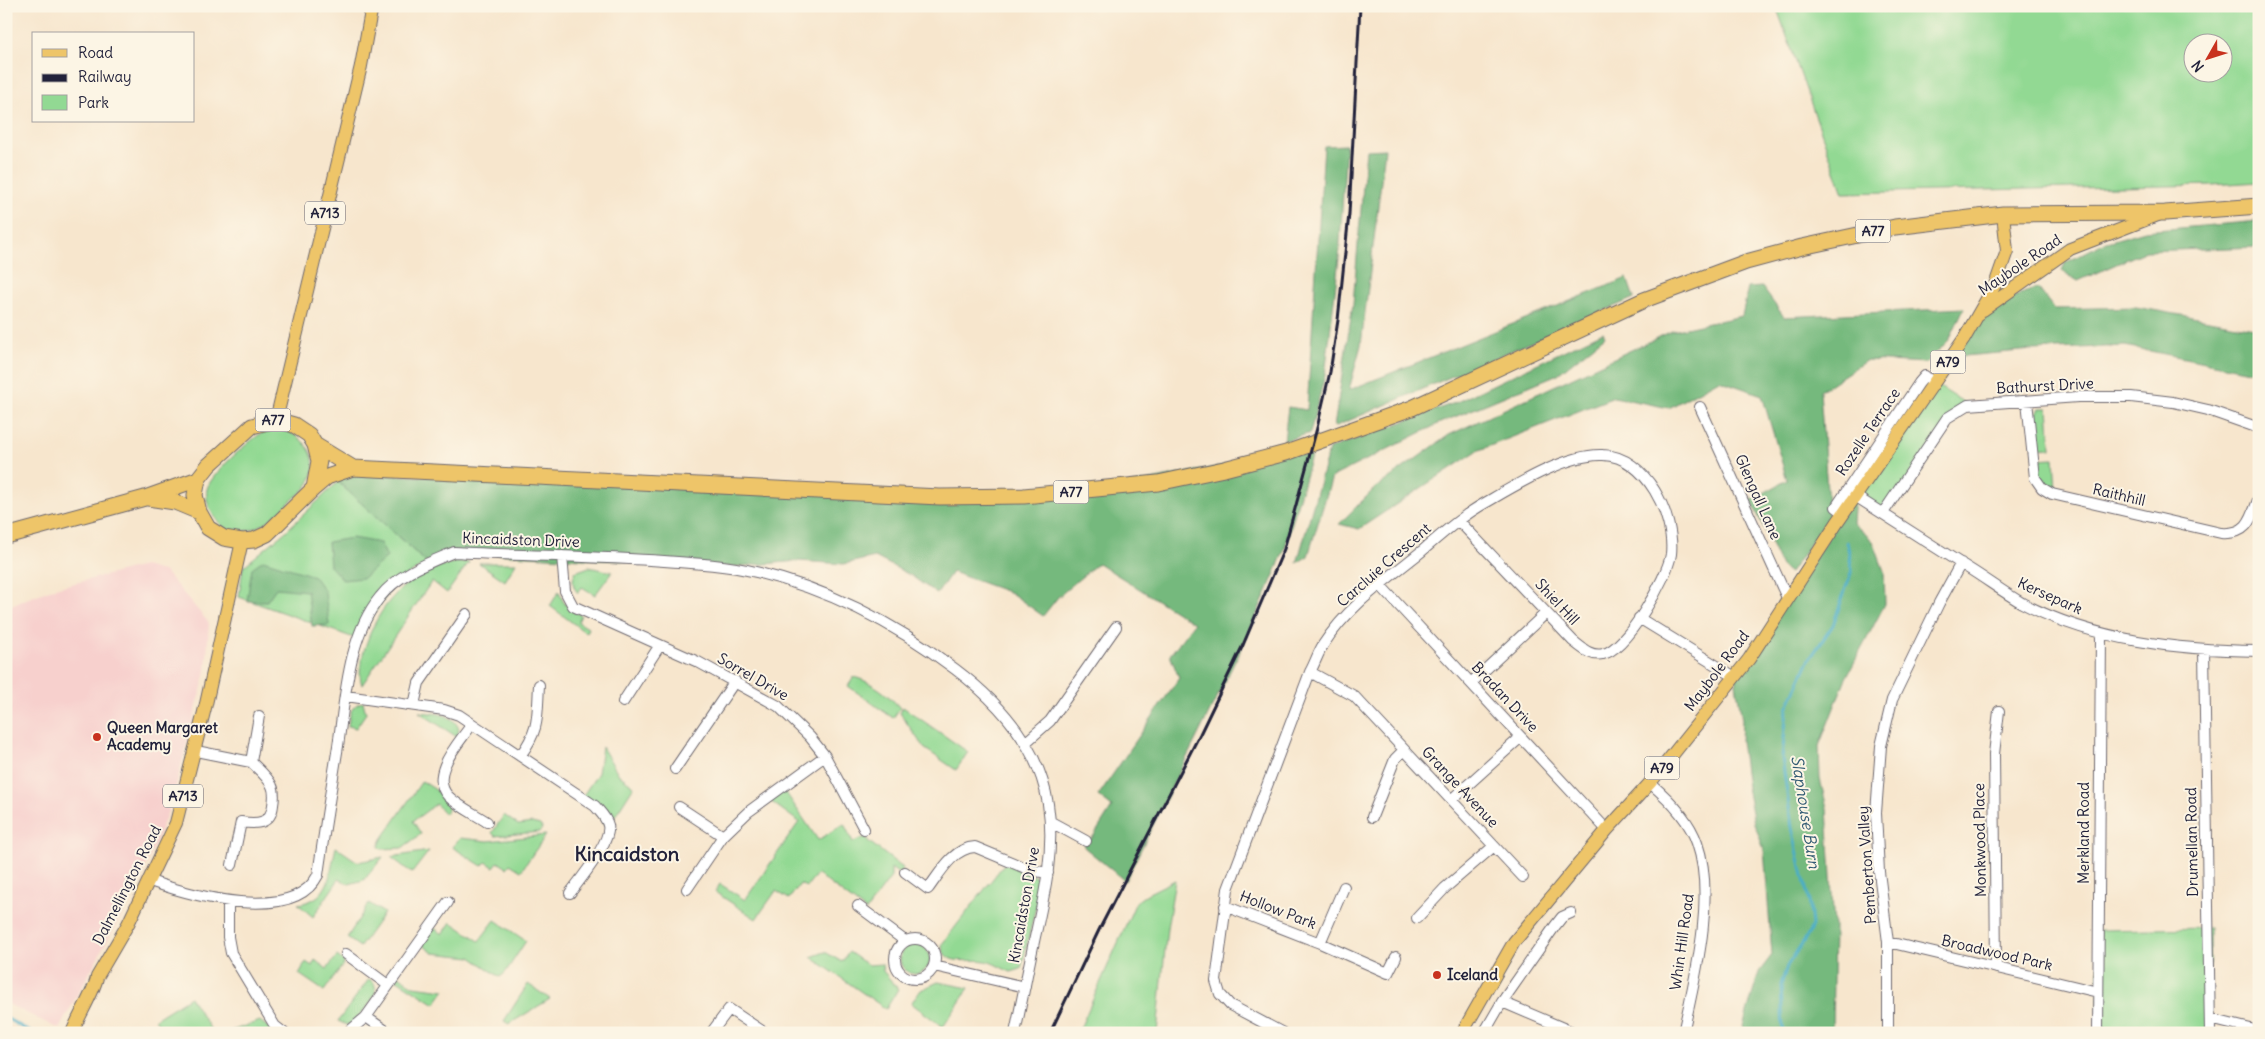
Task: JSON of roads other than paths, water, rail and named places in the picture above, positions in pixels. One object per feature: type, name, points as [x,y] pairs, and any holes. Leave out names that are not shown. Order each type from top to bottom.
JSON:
[{"type":"highway","name":"A77","points":[[242,541],[254,540],[267,534],[327,477],[353,468],[940,497],[1024,496],[1158,483],[1226,469],[1278,455],[1362,427],[1412,408],[1644,300],[1746,262],[1802,247],[1895,227],[2003,214],[2165,213],[2259,206]]},
{"type":"highway","name":"A77","points":[[6,536],[145,498],[198,479],[209,465],[252,426],[276,420],[294,425],[308,435],[315,445],[353,468]]},
{"type":"highway","points":[[314,488],[319,461],[315,445]]},
{"type":"highway","points":[[198,479],[195,495],[199,512],[208,528],[224,538],[242,541]]},
{"type":"highway","name":"A77","points":[[145,498],[175,502],[199,512]]},
{"type":"main road","name":"A713","points":[[276,420],[361,66],[372,6]]},
{"type":"main road","name":"Maybole Road","points":[[1979,313],[2070,249],[2165,213]]},
{"type":"main road","name":"Maybole Road","points":[[1462,1033],[1514,942],[1607,830],[1650,784],[1734,677],[1788,600],[1855,496],[1933,383],[1995,285],[2007,251],[2003,214]]},
{"type":"main road","name":"Dalmellington Road","points":[[72,1033],[97,978],[150,881],[176,823],[196,751],[242,541]]},
{"type":"street","name":"Rozelle Terrace","points":[[1844,513],[1836,507],[1919,383],[1925,376],[1933,383]]},
{"type":"street","name":"Bathurst Drive","points":[[1883,513],[1947,418],[1968,405],[2131,397],[2164,400],[2208,410],[2259,428]]},
{"type":"street","name":"Raithhill","points":[[2027,401],[2035,478],[2042,488],[2052,494],[2232,534],[2250,522],[2259,496]]},
{"type":"street","name":"Glengall Lane","points":[[1700,407],[1788,600]]},
{"type":"street","name":"Carcluie Crescent","points":[[1283,1033],[1230,1005],[1220,994],[1216,981],[1225,906],[1228,890],[1310,672],[1323,646],[1338,625],[1380,585],[1478,506],[1525,480],[1561,464],[1603,455],[1623,458],[1640,470],[1651,484],[1669,531],[1671,553],[1668,570],[1661,586],[1639,618]]},
{"type":"street","name":"Kersepark","points":[[1855,496],[2022,602],[2061,619],[2101,634],[2204,650],[2259,651]]},
{"type":"street","name":"Shiel Hill","points":[[1459,521],[1573,641],[1589,653],[1601,655],[1620,645],[1639,618]]},
{"type":"street","name":"Kincaidston Drive","points":[[150,881],[188,894],[228,900],[274,901],[296,896],[314,882],[318,875],[346,696],[357,639],[367,616],[380,596],[413,571],[454,552],[629,559],[754,571],[796,582],[888,624],[973,682],[1010,720],[1025,743],[1039,771],[1048,801],[1050,822],[1048,873],[1016,1033]]},
{"type":"street","name":"Sorrel Drive","points":[[562,556],[565,591],[573,606],[735,681],[778,706],[810,737],[825,756],[864,828]]},
{"type":"street","name":"Pemberton Valley","points":[[1888,1033],[1888,942],[1879,872],[1876,813],[1881,746],[1892,700],[1939,603],[1961,563]]},
{"type":"street","name":"Bradan Drive","points":[[1380,585],[1607,830]]},
{"type":"street","points":[[1471,683],[1546,613]]},
{"type":"street","points":[[414,705],[419,683],[467,614]]},
{"type":"street","points":[[1639,618],[1734,677]]},
{"type":"street","points":[[1025,743],[1050,721],[1116,627]]},
{"type":"street","name":"Merkland Road","points":[[2098,1033],[2101,634]]},
{"type":"street","points":[[623,702],[660,646]]},
{"type":"street","name":"Drumellan Road","points":[[2204,650],[2210,1033]]},
{"type":"street","name":"Grange Avenue","points":[[1310,672],[1354,696],[1523,877]]},
{"type":"street","points":[[675,768],[735,681]]},
{"type":"street","points":[[520,756],[530,743],[537,727],[539,685]]},
{"type":"street","points":[[346,696],[444,710],[459,715],[595,806],[603,815],[608,827],[606,838],[570,894]]},
{"type":"street","name":"Monkwood Place","points":[[1996,968],[1994,754],[1998,711]]},
{"type":"street","points":[[251,762],[259,716]]},
{"type":"street","points":[[472,724],[442,770],[442,787],[448,796],[487,822]]},
{"type":"street","points":[[1451,800],[1521,737]]},
{"type":"street","name":"Grange Avenue","points":[[1372,817],[1394,759],[1404,750]]},
{"type":"street","points":[[196,751],[251,762],[273,787],[275,795],[273,810],[269,818],[257,824],[241,822],[232,865]]},
{"type":"street","points":[[687,889],[723,836],[748,812],[825,756]]},
{"type":"street","name":"Whin Hill Road","points":[[1650,784],[1664,796],[1684,819],[1697,841],[1703,862],[1705,891],[1701,942],[1682,1033]]},
{"type":"street","points":[[679,808],[723,836]]},
{"type":"street","points":[[1050,822],[1086,840]]},
{"type":"street","name":"Grange Avenue","points":[[1417,918],[1445,888],[1494,846]]},
{"type":"street","points":[[905,872],[928,889],[953,856],[970,847],[983,850],[1030,870],[1048,873]]},
{"type":"street","name":"Hollow Park","points":[[1320,943],[1344,887]]},
{"type":"street","points":[[228,900],[228,937],[231,953],[275,1026],[284,1033]]},
{"type":"street","points":[[347,1033],[366,1017],[448,902]]},
{"type":"street","points":[[858,906],[904,941]]},
{"type":"street","name":"Hollow Park","points":[[1225,906],[1320,943],[1388,973],[1396,957]]},
{"type":"street","points":[[1484,1033],[1502,1002],[1558,922],[1562,917],[1571,913]]},
{"type":"street","points":[[916,939],[928,943],[934,953],[932,972],[922,979],[904,977],[896,968],[894,956],[896,950],[904,941],[916,939]]},
{"type":"street","name":"Broadwood Park","points":[[1888,942],[2098,992]]},
{"type":"street","points":[[346,954],[388,985]]},
{"type":"street","name":"Kincaidston Drive","points":[[934,966],[1024,987]]},
{"type":"street","points":[[1502,1002],[1575,1033]]},
{"type":"street","points":[[711,1033],[729,1009],[765,1033]]},
{"type":"street","points":[[366,1017],[389,1033]]},
{"type":"street","points":[[2210,1019],[2259,1031]]},
{"type":"waterway","name":"Slaphouse Burn","points":[[1783,1033],[1781,985],[1787,966],[1809,933],[1812,925],[1810,906],[1792,828],[1782,758],[1787,709],[1809,660],[1833,625],[1852,570],[1847,542]]},
{"type":"waterway","points":[[6,1018],[32,1033]]},
{"type":"railway","points":[[1050,1033],[1099,930],[1200,734],[1243,645],[1284,549],[1317,428],[1330,372],[1338,320],[1349,214],[1360,6]]},
{"type":"place","name":"Queen Margaret Academy","points":[[97,737]]},
{"type":"place","name":"Iceland","points":[[1437,975]]},
{"type":"district","name":"Kincaidston","points":[[627,854]]}]
